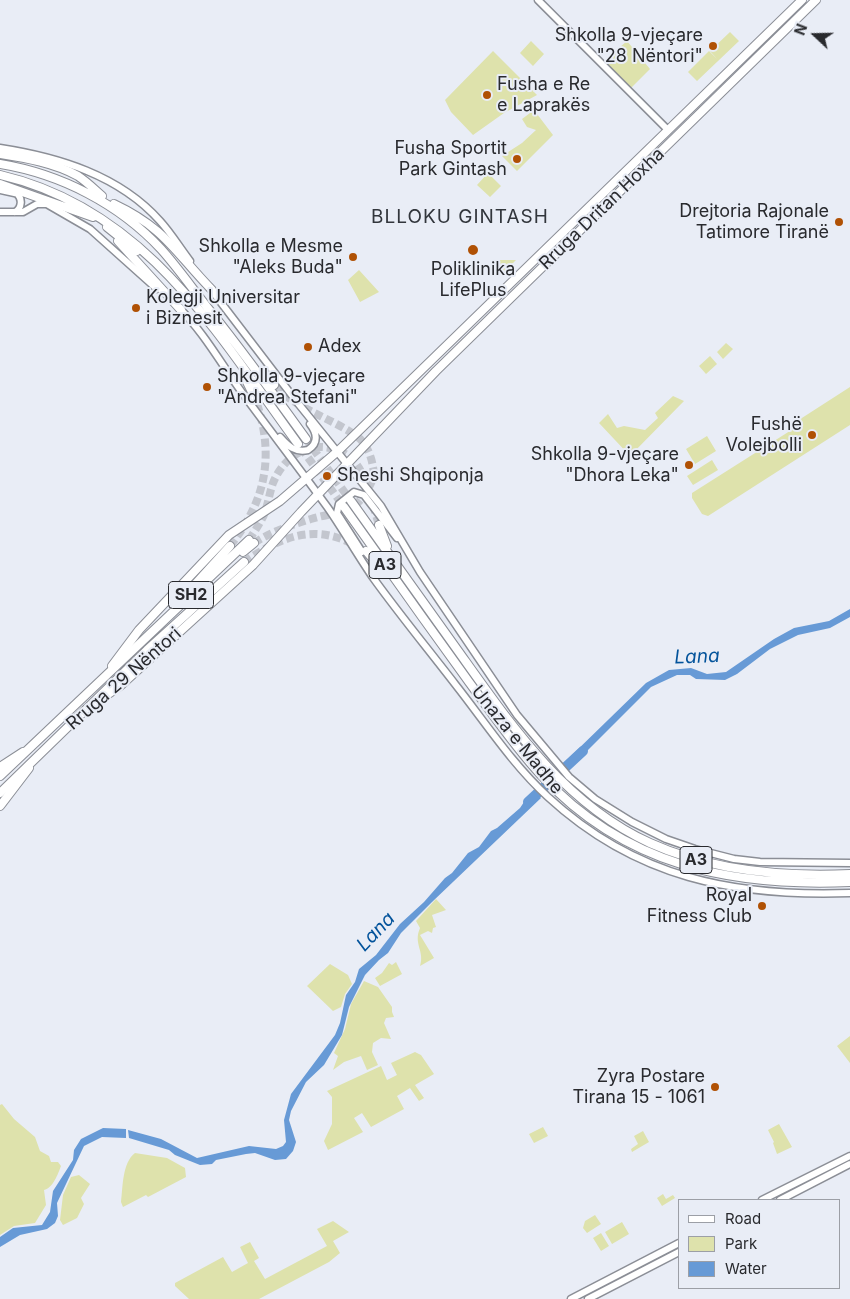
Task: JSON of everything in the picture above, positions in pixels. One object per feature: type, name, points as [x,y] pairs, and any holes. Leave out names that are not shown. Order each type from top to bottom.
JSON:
[{"type":"main road","points":[[538,0],[675,138]]},
{"type":"main road","name":"Rruga Dritan Hoxha","points":[[306,478],[338,451],[802,0]]},
{"type":"main road","name":"Rruga Dritan Hoxha","points":[[318,494],[436,371],[816,0]]},
{"type":"main road","points":[[0,148],[41,155],[82,168],[124,191],[160,221],[293,396],[381,506],[401,543],[517,715],[554,762],[595,799],[632,822],[666,839],[734,859],[760,862],[850,863]]},
{"type":"main road","points":[[0,154],[42,162],[82,179],[137,222],[146,235]]},
{"type":"main road","points":[[0,164],[52,173],[102,196]]},
{"type":"main road","points":[[23,168],[62,181],[87,192],[117,212],[146,235],[176,267],[306,439]]},
{"type":"main road","points":[[0,175],[34,185],[78,204],[112,224],[150,255],[172,278],[225,344],[298,444]]},
{"type":"main road","points":[[0,184],[93,218]]},
{"type":"main road","points":[[34,185],[103,224],[172,278]]},
{"type":"main road","points":[[0,190],[16,193],[47,204],[90,230],[181,310]]},
{"type":"main road","points":[[16,193],[21,203],[17,212]]},
{"type":"main road","points":[[1,212],[17,212],[37,204],[47,204]]},
{"type":"main road","points":[[114,204],[142,218],[161,233],[212,290]]},
{"type":"main road","points":[[103,224],[189,318],[240,391],[318,494],[362,561],[420,640],[532,781],[548,797],[583,826],[610,843],[640,860],[688,878],[722,886],[757,891],[850,893]]},
{"type":"main road","points":[[225,344],[255,398]]},
{"type":"main road","points":[[242,352],[274,385]]},
{"type":"main road","points":[[240,391],[264,415],[287,445],[298,452],[308,450],[314,444],[316,434],[293,396]]},
{"type":"main road","name":"Rruga 29 Nëntori","points":[[0,767],[28,750],[104,677],[143,626],[229,535],[266,512],[306,478]]},
{"type":"main road","points":[[362,561],[362,552],[337,513],[339,504],[354,492],[364,495],[390,532],[401,543]]},
{"type":"main road","name":"Rruga 29 Nëntori","points":[[0,806],[38,756],[88,708],[106,698],[120,686],[253,565],[318,494]]},
{"type":"main road","name":"Unaza e Madhe","points":[[351,501],[474,674],[547,768],[562,783],[609,820],[648,842],[710,864],[757,872],[840,879],[850,884]]},
{"type":"main road","name":"Unaza e Madhe","points":[[344,507],[505,731],[540,774],[585,815],[645,851],[679,864],[745,880],[799,884],[840,879],[850,872]]},
{"type":"main road","points":[[379,525],[390,555]]},
{"type":"main road","name":"SH2","points":[[104,677],[252,541],[195,598],[170,629]]},
{"type":"main road","points":[[133,649],[230,546]]},
{"type":"main road","points":[[366,551],[427,623]]},
{"type":"main road","name":"SH2","points":[[88,708],[170,629],[244,562]]},
{"type":"main road","name":"SH2","points":[[0,776],[28,750]]},
{"type":"main road","name":"SH2","points":[[0,793],[38,756]]},
{"type":"main road","points":[[764,1199],[850,1156]]},
{"type":"main road","points":[[782,1199],[850,1164]]},
{"type":"main road","points":[[572,1299],[678,1244]]},
{"type":"main road","points":[[588,1299],[678,1253]]},
{"type":"main road","points":[[595,1287],[603,1292]]},
{"type":"green space","points":[[730,32],[739,41],[697,81],[688,72],[709,51],[717,59],[710,51]]},
{"type":"green space","points":[[531,41],[544,54],[533,66],[520,53]]},
{"type":"green space","points":[[627,41],[650,69],[631,88],[604,61]]},
{"type":"green space","points":[[493,51],[537,95],[504,113],[473,135],[451,112],[445,100]]},
{"type":"green space","points":[[534,110],[553,135],[517,171],[502,156],[522,143],[536,130],[527,127],[522,119]]},
{"type":"green space","points":[[488,173],[501,186],[490,197],[477,185]]},
{"type":"green space","points":[[500,260],[516,260],[501,275]]},
{"type":"green space","points":[[359,270],[379,292],[360,302],[348,280]]},
{"type":"green space","points":[[726,343],[733,349],[723,359],[717,352]]},
{"type":"green space","points":[[710,356],[717,364],[706,374],[699,366]]},
{"type":"green space","points":[[850,387],[850,425],[708,516],[702,514],[692,498],[692,493],[793,429],[791,425]]},
{"type":"green space","points":[[673,396],[684,401],[630,456],[599,423],[608,414],[617,428],[624,426],[645,430],[658,418],[655,413]]},
{"type":"green space","points":[[707,436],[716,451],[695,464],[686,449]]},
{"type":"green space","points":[[712,460],[718,470],[693,485],[687,476]]},
{"type":"green space","points":[[436,899],[446,910],[432,915],[436,927],[433,928],[432,933],[428,931],[420,935],[434,958],[420,966],[421,956],[418,934],[420,928],[416,921]]},
{"type":"green space","points":[[396,962],[402,974],[380,986],[375,978],[382,973],[389,963],[392,965]]},
{"type":"green space","points":[[330,964],[348,975],[352,984],[345,994],[341,1007],[333,1011],[307,986]]},
{"type":"green space","points":[[364,981],[378,987],[392,1007],[394,1017],[386,1018],[384,1023],[391,1039],[381,1038],[373,1043],[372,1052],[378,1065],[367,1070],[361,1056],[344,1062],[333,1070],[338,1056],[334,1053],[345,1029],[351,1004]]},
{"type":"green space","points":[[850,1036],[850,1063],[837,1046]]},
{"type":"green space","points":[[415,1052],[421,1055],[434,1074],[415,1085],[424,1098],[419,1101],[410,1088],[397,1096],[404,1109],[371,1127],[362,1113],[354,1118],[363,1132],[328,1150],[324,1141],[332,1124],[332,1097],[327,1091],[381,1066],[387,1080],[397,1075],[391,1063]]},
{"type":"green space","points":[[2,1104],[14,1119],[35,1137],[40,1151],[49,1156],[51,1162],[58,1162],[61,1166],[53,1184],[44,1190],[46,1205],[35,1223],[14,1226],[0,1235],[0,1105]]},
{"type":"green space","points":[[779,1124],[792,1147],[777,1154],[768,1130]]},
{"type":"green space","points":[[543,1127],[548,1136],[534,1143],[529,1134]]},
{"type":"green space","points":[[643,1131],[649,1142],[632,1152],[631,1149],[638,1144],[634,1136]]},
{"type":"green space","points":[[135,1153],[167,1158],[185,1168],[186,1177],[148,1197],[146,1195],[123,1207],[121,1202],[125,1169]]},
{"type":"green space","points":[[79,1175],[90,1184],[81,1198],[84,1204],[77,1218],[63,1225],[60,1220],[63,1195],[71,1177]]},
{"type":"green space","points":[[663,1194],[666,1199],[673,1195],[675,1198],[662,1206],[657,1198]]},
{"type":"green space","points":[[595,1215],[601,1224],[587,1233],[583,1228],[585,1221]]},
{"type":"green space","points":[[333,1221],[349,1232],[333,1241],[340,1253],[329,1262],[259,1299],[189,1299],[175,1286],[175,1283],[223,1257],[232,1272],[248,1263],[240,1247],[250,1242],[259,1258],[254,1261],[265,1279],[327,1246],[317,1229]]},
{"type":"green space","points":[[622,1222],[629,1234],[612,1244],[605,1232]]},
{"type":"green space","points":[[601,1233],[609,1246],[601,1251],[593,1238]]},
{"type":"water","points":[[850,609],[850,617],[830,628],[798,635],[770,649],[737,674],[725,680],[696,679],[690,675],[677,675],[651,687],[576,762],[571,756],[646,683],[669,670],[691,668],[707,674],[726,672],[774,639],[794,628],[829,621]]},
{"type":"water","points":[[535,792],[541,798],[401,933],[388,953],[365,975],[349,1007],[342,1035],[324,1065],[306,1082],[291,1111],[289,1120],[296,1142],[293,1151],[286,1159],[275,1160],[255,1153],[216,1160],[212,1164],[200,1165],[175,1155],[169,1150],[129,1138],[128,1130],[161,1139],[197,1158],[249,1146],[276,1149],[283,1146],[286,1142],[284,1120],[291,1094],[335,1035],[340,1023],[346,995],[355,982],[359,969],[376,955],[400,924],[452,873],[468,853],[479,847],[491,831],[520,808],[528,796]]},
{"type":"water","points":[[103,1128],[126,1129],[126,1138],[102,1137],[84,1146],[57,1203],[58,1216],[55,1223],[47,1229],[20,1235],[0,1247],[0,1237],[13,1228],[42,1225],[50,1212],[53,1191],[73,1160],[74,1150],[81,1139]]},
{"type":"waterway","name":"Lana","points":[[528,802],[583,751]]},
{"type":"tunnel","points":[[254,543],[267,535],[289,526],[350,508],[362,498],[372,481],[374,470],[369,453],[359,438],[302,407],[274,385]]},
{"type":"tunnel","points":[[230,546],[252,511],[264,475],[266,457],[265,438],[255,398]]},
{"type":"tunnel","points":[[306,439],[351,501]]},
{"type":"tunnel","points":[[249,540],[263,517],[277,474],[290,459],[305,450],[314,447],[324,447],[347,455],[361,471],[369,492]]},
{"type":"tunnel","points":[[301,448],[344,507]]},
{"type":"tunnel","points":[[373,505],[379,525]]},
{"type":"tunnel","points":[[244,562],[270,546],[296,536],[324,535],[353,544]]},
{"type":"place","name":"Shkolla 9-vjeçare \"28 Nëntori\"","points":[[713,46]]},
{"type":"place","name":"Fusha e Re e Laprakës","points":[[487,95]]},
{"type":"place","name":"Fusha Sportit Park Gintash","points":[[517,159]]},
{"type":"place","name":"Drejtoria Rajonale Tatimore Tiranë","points":[[839,222]]},
{"type":"place","name":"Poliklinika LifePlus","points":[[473,250]]},
{"type":"place","name":"Shkolla e Mesme \"Aleks Buda\"","points":[[353,257]]},
{"type":"place","name":"Kolegji Universitar i Biznesit","points":[[136,308]]},
{"type":"place","name":"Adex","points":[[308,347]]},
{"type":"place","name":"Shkolla 9-vjeçare \"Andrea Stefani\"","points":[[207,387]]},
{"type":"place","name":"Fushë Volejbolli","points":[[812,435]]},
{"type":"place","name":"Shkolla 9-vjeçare \"Dhora Leka\"","points":[[689,465]]},
{"type":"place","name":"Sheshi Shqiponja","points":[[327,476]]},
{"type":"place","name":"Royal Fitness Club","points":[[762,906]]},
{"type":"place","name":"Zyra Postare Tirana 15 - 1061","points":[[715,1087]]},
{"type":"district","name":"BLLOKU GINTASH","points":[[460,217]]}]
